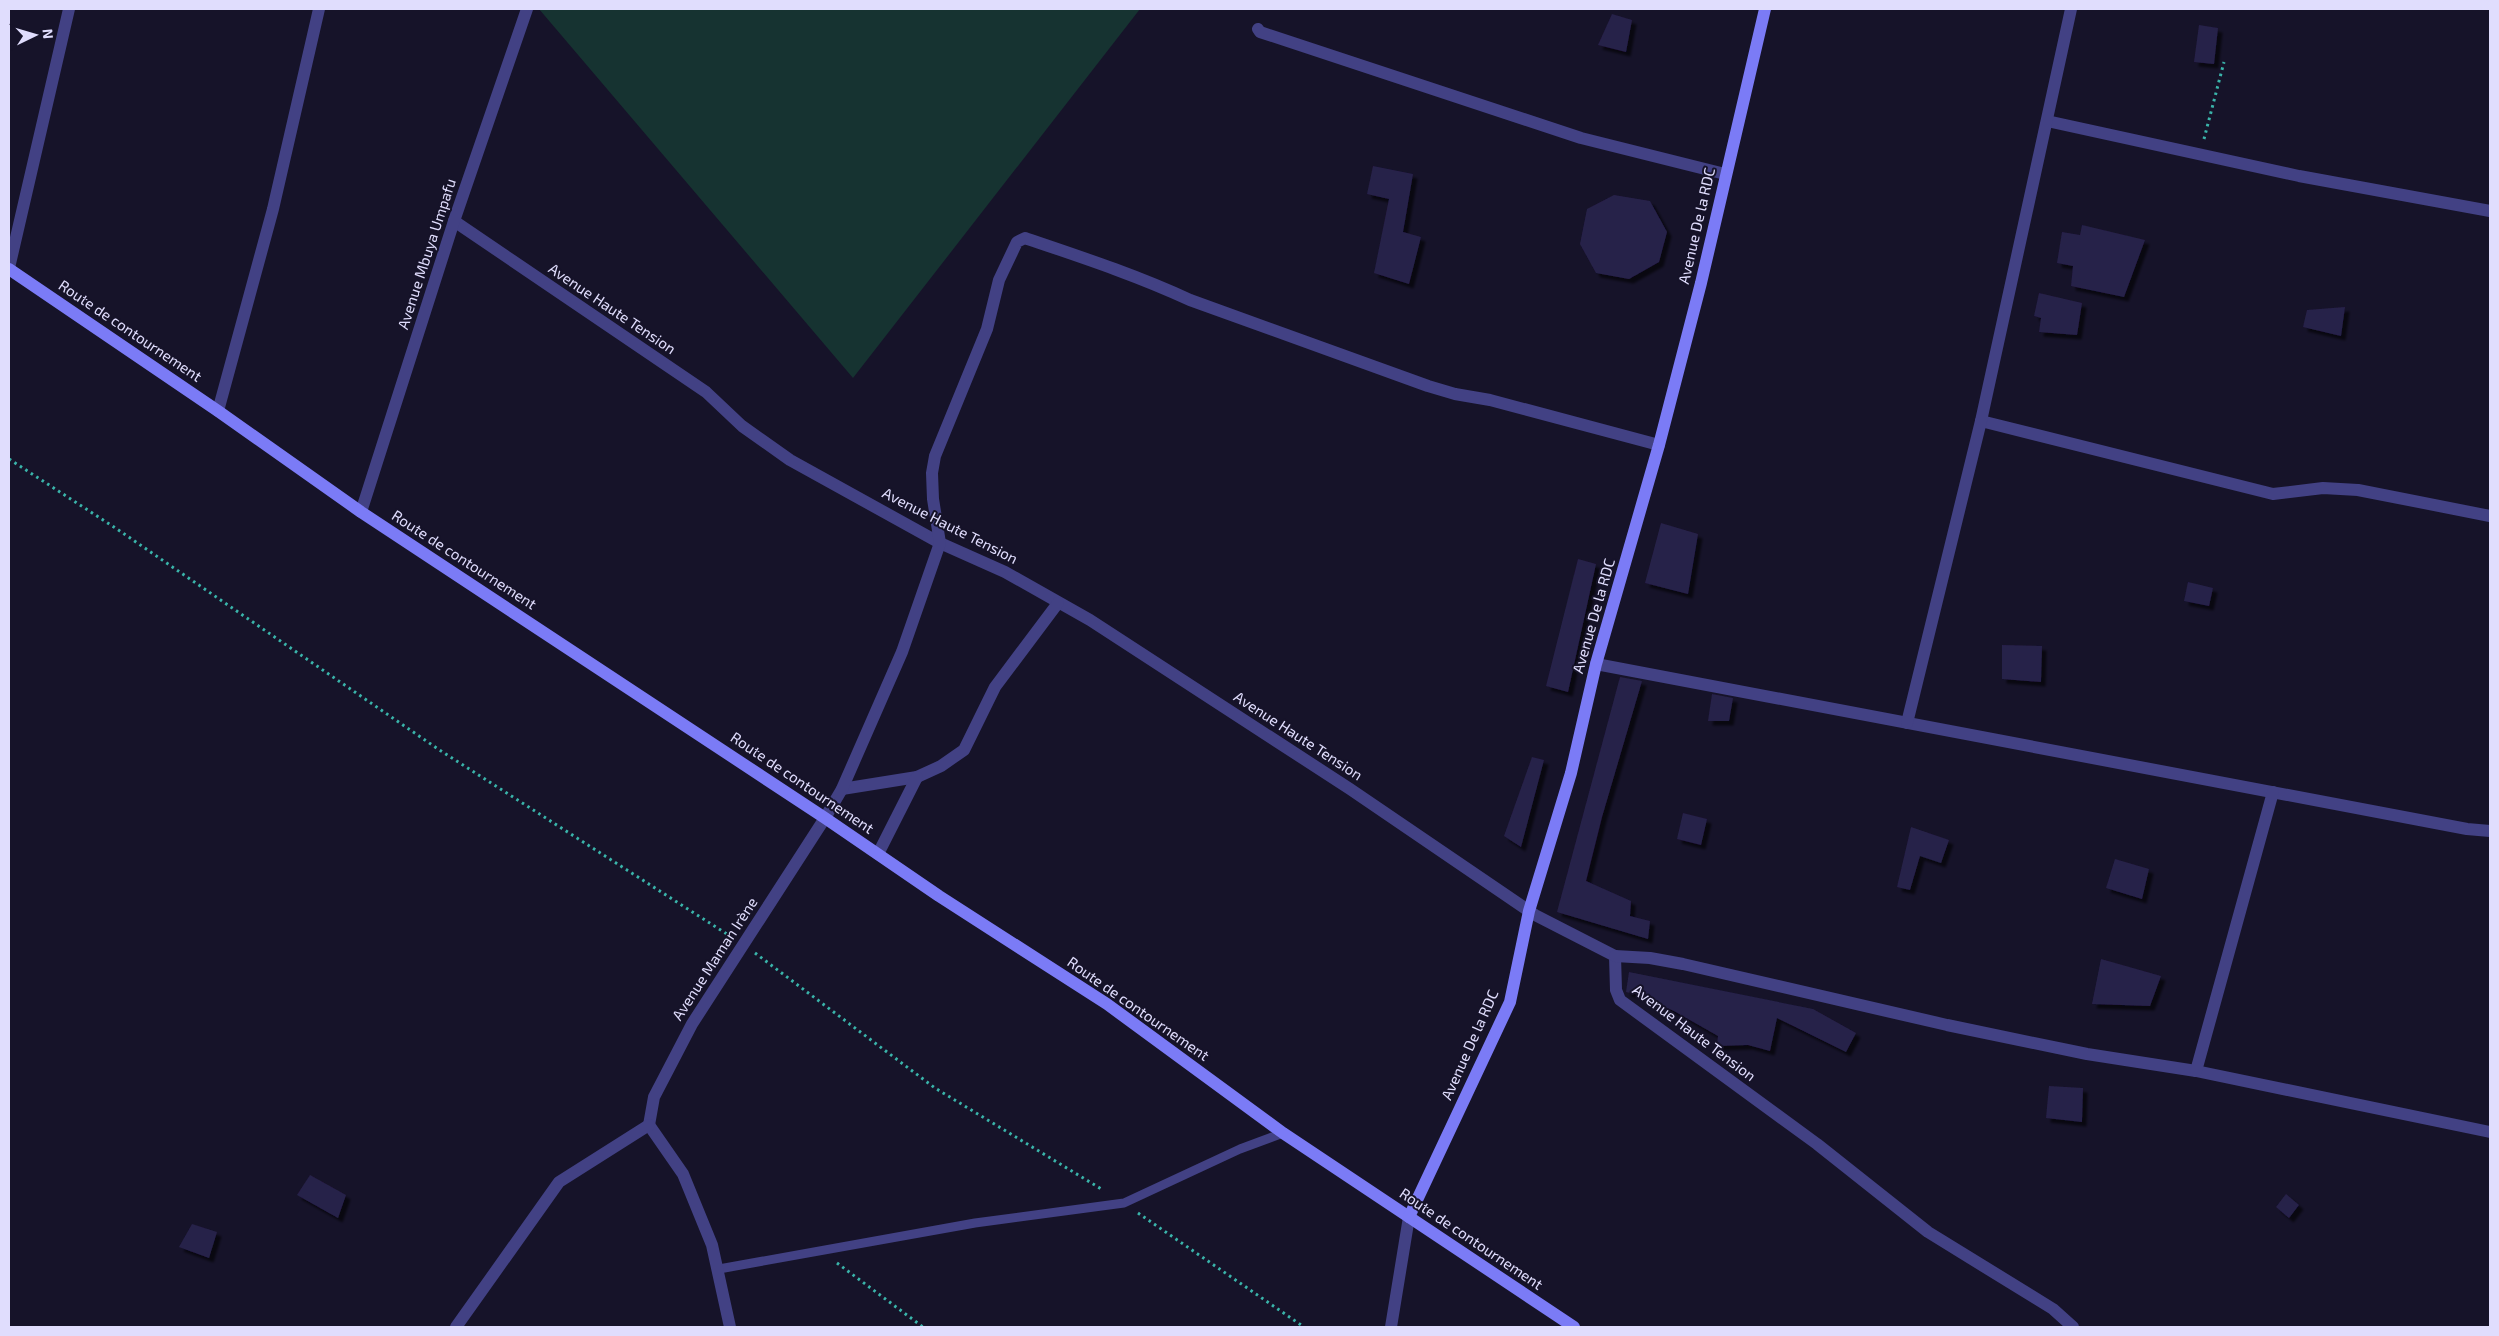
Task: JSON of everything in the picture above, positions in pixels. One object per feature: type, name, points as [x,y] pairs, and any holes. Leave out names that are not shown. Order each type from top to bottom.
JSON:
[{"type":"street","points":[[9,268],[69,9]]},
{"type":"street","points":[[218,411],[273,209],[320,9]]},
{"type":"street","name":"Avenue Mbuya Umpafu","points":[[361,512],[454,221],[527,9]]},
{"type":"street","name":"Avenue De la RDC","points":[[1409,1217],[1510,1002],[1529,911],[1571,773],[1596,664],[1659,445],[1701,283],[1765,9]]},
{"type":"street","points":[[1907,723],[1981,421],[2071,9]]},
{"type":"street","points":[[1258,29],[1260,32],[1581,138],[1725,174]]},
{"type":"street","points":[[2047,122],[2202,156],[2490,211]]},
{"type":"street","name":"Avenue Haute Tension","points":[[454,221],[706,392],[742,426],[790,460],[940,543],[1005,572],[1090,620],[1350,789],[1529,911],[1615,956],[1616,990],[1620,1000],[1817,1144],[1928,1232],[2053,1309],[2073,1327]]},
{"type":"street","points":[[940,543],[933,499],[932,473],[935,456],[987,328],[999,280],[1017,242],[1025,238],[1093,260],[1190,300],[1412,380],[1455,394],[1490,400],[1659,445]]},
{"type":"street","name":"Route de contournement","points":[[9,268],[218,411],[361,512],[1106,1004],[1283,1133],[1574,1327]]},
{"type":"street","points":[[1981,421],[2098,448],[2273,494],[2323,488],[2358,490],[2490,516]]},
{"type":"street","name":"Avenue Maman Irène","points":[[649,1126],[654,1097],[692,1024],[826,818],[842,789],[902,652],[940,543]]},
{"type":"street","points":[[842,789],[917,777],[941,766],[964,750],[995,688],[1058,603]]},
{"type":"street","points":[[1596,664],[2273,792],[2490,831]]},
{"type":"street","points":[[878,854],[917,777]]},
{"type":"street","points":[[2196,1071],[2273,792]]},
{"type":"street","points":[[1615,956],[1650,958],[1683,964],[1947,1026],[2086,1054],[2196,1071],[2490,1132]]},
{"type":"street","points":[[456,1327],[559,1182],[649,1126],[683,1174],[712,1245],[719,1269],[730,1327]]},
{"type":"street","points":[[1391,1327],[1409,1217]]},
{"type":"lane","points":[[719,1269],[975,1223],[1124,1203],[1240,1149],[1283,1133]]},
{"type":"path","points":[[2202,156],[2206,127],[2214,105],[2224,62]]},
{"type":"path","points":[[9,458],[117,529],[438,749],[743,944],[935,1088],[1124,1203],[1304,1327]]},
{"type":"path","points":[[822,1252],[923,1327]]},
{"type":"green space","points":[[539,9],[1140,9],[853,378]]},
{"type":"building","points":[[1612,14],[1632,20],[1626,52],[1598,45]]},
{"type":"building","points":[[2199,25],[2218,28],[2214,64],[2194,62]]},
{"type":"building","points":[[1373,166],[1413,174],[1403,232],[1421,237],[1409,284],[1374,273],[1389,199],[1367,194]]},
{"type":"building","points":[[1614,195],[1650,201],[1667,232],[1659,262],[1629,279],[1596,273],[1580,244],[1587,209]]},
{"type":"building","points":[[2082,225],[2145,240],[2124,297],[2071,286],[2073,266],[2057,263],[2062,232],[2080,235]]},
{"type":"building","points":[[2039,293],[2082,303],[2077,335],[2039,332],[2041,318],[2034,316]]},
{"type":"building","points":[[2345,307],[2341,336],[2303,327],[2307,310]]},
{"type":"building","points":[[1661,523],[1698,534],[1688,594],[1645,583]]},
{"type":"building","points":[[1578,559],[1596,564],[1568,692],[1546,686]]},
{"type":"building","points":[[2188,582],[2213,588],[2209,606],[2184,601]]},
{"type":"building","points":[[2002,645],[2042,646],[2041,682],[2002,679]]},
{"type":"building","points":[[1620,677],[1642,681],[1602,817],[1586,881],[1631,901],[1630,916],[1650,921],[1648,939],[1557,912]]},
{"type":"building","points":[[1712,694],[1733,698],[1729,721],[1708,721]]},
{"type":"building","points":[[1532,757],[1544,760],[1521,847],[1504,836]]},
{"type":"building","points":[[1683,813],[1707,819],[1701,845],[1677,839]]},
{"type":"building","points":[[1911,827],[1949,840],[1941,863],[1920,856],[1910,890],[1897,887]]},
{"type":"building","points":[[2115,859],[2149,869],[2142,899],[2106,888]]},
{"type":"building","points":[[2101,959],[2161,976],[2150,1006],[2092,1004]]},
{"type":"building","points":[[1629,972],[1813,1009],[1856,1033],[1846,1052],[1777,1018],[1770,1051],[1748,1045],[1717,1046],[1718,1036],[1674,1011],[1653,1002],[1653,998],[1626,992]]},
{"type":"building","points":[[2049,1086],[2083,1088],[2082,1122],[2046,1118]]},
{"type":"building","points":[[310,1175],[346,1195],[338,1218],[297,1195]]},
{"type":"building","points":[[2286,1194],[2299,1205],[2289,1218],[2276,1207]]},
{"type":"building","points":[[192,1224],[217,1232],[209,1258],[179,1247]]}]
